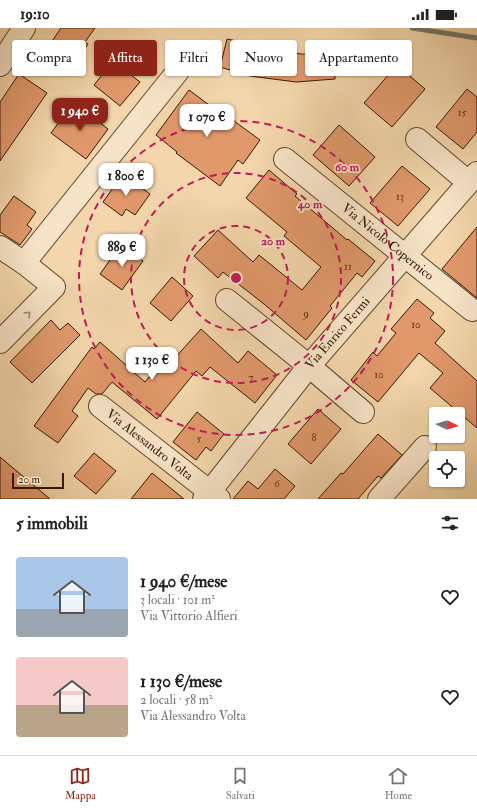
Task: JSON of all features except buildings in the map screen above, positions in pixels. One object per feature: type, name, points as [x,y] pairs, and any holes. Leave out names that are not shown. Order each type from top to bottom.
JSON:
[{"type":"street","points":[[0,65],[24,28]]},
{"type":"street","points":[[24,263],[174,76]]},
{"type":"street","points":[[417,139],[473,178]]},
{"type":"street","name":"Via Nicolò Copernico","points":[[285,159],[472,310]]},
{"type":"street","name":"Via Enrico Fermi","points":[[211,496],[309,366],[473,178]]},
{"type":"street","points":[[0,247],[24,263],[54,287],[0,342]]},
{"type":"street","points":[[227,300],[363,412]]},
{"type":"street","name":"Via Alessandro Volta","points":[[100,406],[211,496]]},
{"type":"street","points":[[379,499],[425,447]]},
{"type":"waterway","points":[[412,28],[477,38]]}]
